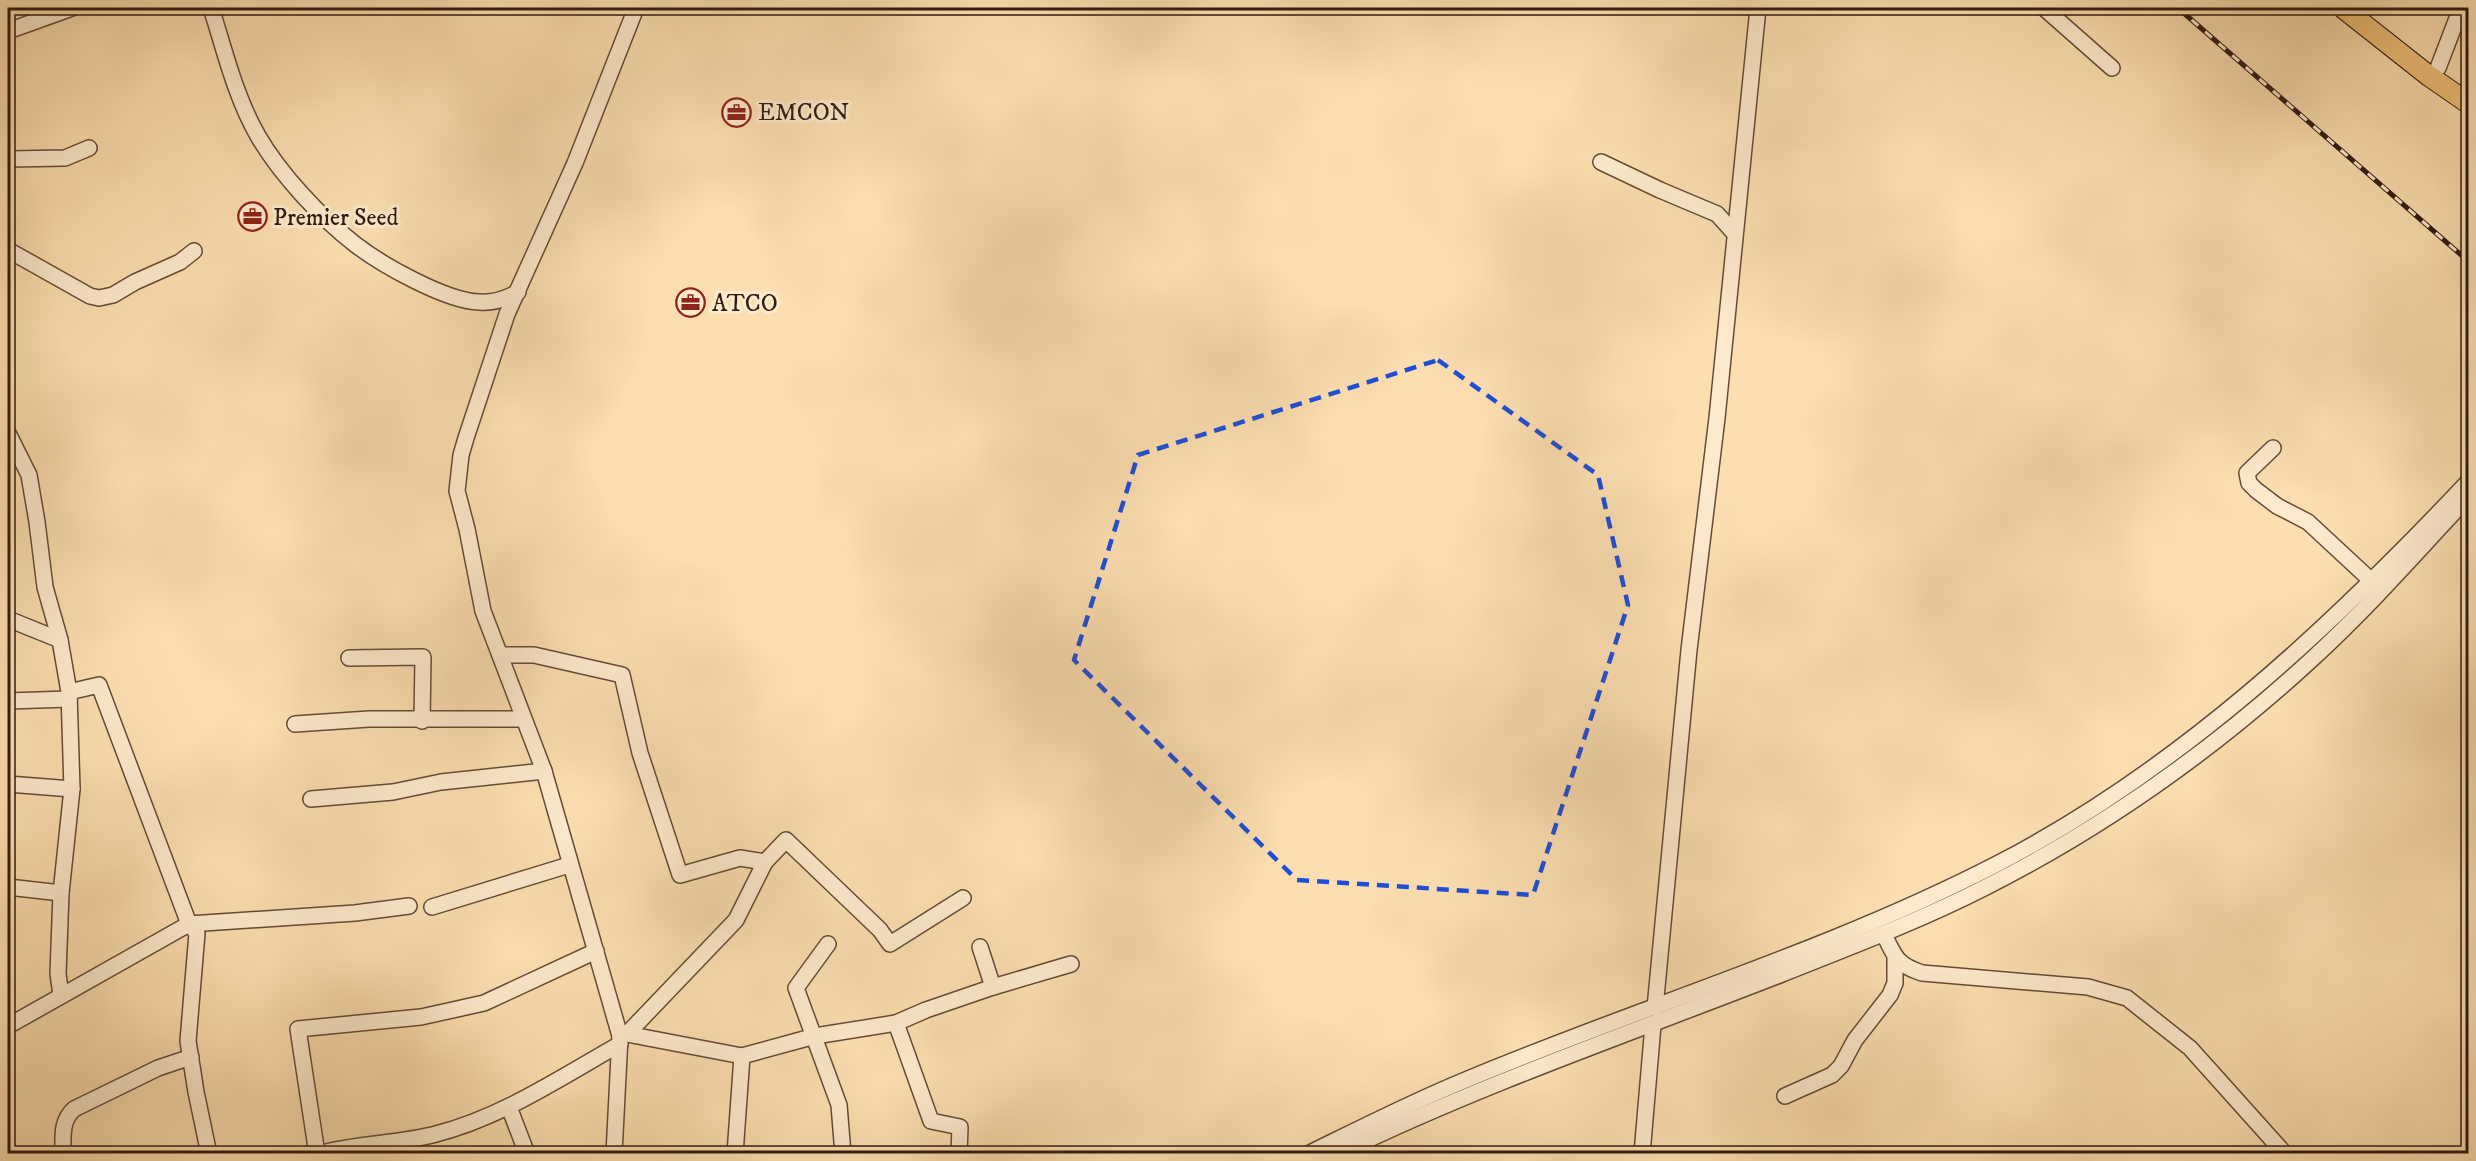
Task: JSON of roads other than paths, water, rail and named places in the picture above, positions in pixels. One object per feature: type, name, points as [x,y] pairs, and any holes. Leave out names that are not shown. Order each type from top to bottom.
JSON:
[{"type":"main road","points":[[2343,8],[2429,76],[2469,103]]},
{"type":"main road","points":[[2363,8],[2438,68],[2469,89]]},
{"type":"street","points":[[8,31],[72,8]]},
{"type":"street","points":[[211,8],[245,112],[260,139],[277,164],[335,226],[356,245],[388,265],[432,288],[459,298],[479,302],[505,300],[518,292]]},
{"type":"street","points":[[614,1154],[622,1038],[569,865],[544,771],[483,611],[467,528],[457,491],[461,455],[507,314],[575,162],[636,8]]},
{"type":"street","points":[[1655,1008],[1689,651],[1717,418],[1758,8]]},
{"type":"street","points":[[2044,8],[2112,68]]},
{"type":"street","points":[[2438,68],[2461,8]]},
{"type":"street","points":[[8,159],[65,158],[89,148]]},
{"type":"street","points":[[1600,162],[1717,214],[1735,234]]},
{"type":"street","points":[[1717,214],[1739,199]]},
{"type":"street","points":[[8,250],[90,296],[99,298],[113,295],[135,282],[165,270],[194,251]]},
{"type":"street","points":[[8,433],[28,475],[37,522],[45,587],[60,640],[69,695],[72,789],[61,893],[58,974],[61,995]]},
{"type":"street","points":[[2273,448],[2247,473],[2249,483],[2277,506],[2308,522],[2377,586]]},
{"type":"street","points":[[1308,1154],[1468,1079],[1655,1008],[1830,947],[1884,934],[1984,888],[2052,850],[2120,809],[2193,759],[2305,666],[2469,482]]},
{"type":"street","points":[[1338,1154],[1478,1091],[1653,1025],[1830,947],[1876,921],[2001,862],[2144,774],[2196,735],[2377,586],[2469,497]]},
{"type":"street","points":[[8,619],[60,640]]},
{"type":"street","points":[[501,655],[534,655],[622,675],[640,753],[680,875],[740,858],[765,862]]},
{"type":"street","points":[[349,658],[423,657],[422,721]]},
{"type":"street","points":[[8,701],[69,695],[99,685],[189,924],[197,933],[188,1041],[209,1154]]},
{"type":"street","points":[[295,724],[369,719],[422,721],[523,719]]},
{"type":"street","points":[[311,800],[393,792],[441,782],[544,771]]},
{"type":"street","points":[[8,784],[72,789]]},
{"type":"street","points":[[596,951],[484,1003],[421,1017],[298,1029],[323,1153],[433,1135],[463,1126],[509,1107],[622,1038],[736,920],[765,862],[786,840],[880,930],[890,944],[963,898]]},
{"type":"street","points":[[432,907],[569,865]]},
{"type":"street","points":[[8,888],[61,893]]},
{"type":"street","points":[[8,1026],[189,924],[321,916],[409,906]]},
{"type":"street","points":[[1785,1095],[1832,1075],[1841,1066],[1856,1040],[1890,995],[1895,984],[1895,958],[1884,934]]},
{"type":"street","points":[[828,944],[796,988],[839,1105],[843,1154]]},
{"type":"street","points":[[980,947],[993,987]]},
{"type":"street","points":[[1895,958],[1907,968],[1922,973],[2088,987],[2127,998],[2190,1048],[2284,1154]]},
{"type":"street","points":[[622,1038],[742,1056],[815,1036],[896,1023],[993,987],[1071,964]]},
{"type":"street","points":[[896,1023],[931,1121],[960,1126],[959,1154]]},
{"type":"street","points":[[1642,1154],[1653,1025]]},
{"type":"street","points":[[735,1154],[742,1056]]},
{"type":"street","points":[[63,1154],[63,1124],[67,1115],[74,1109],[158,1068],[191,1057]]},
{"type":"street","points":[[509,1107],[527,1154]]},
{"type":"railway","points":[[2178,8],[2468,261]]},
{"type":"place","name":"EMCON","points":[[737,112]]},
{"type":"place","name":"Premier Seed","points":[[252,217]]},
{"type":"place","name":"ATCO","points":[[691,303]]}]
